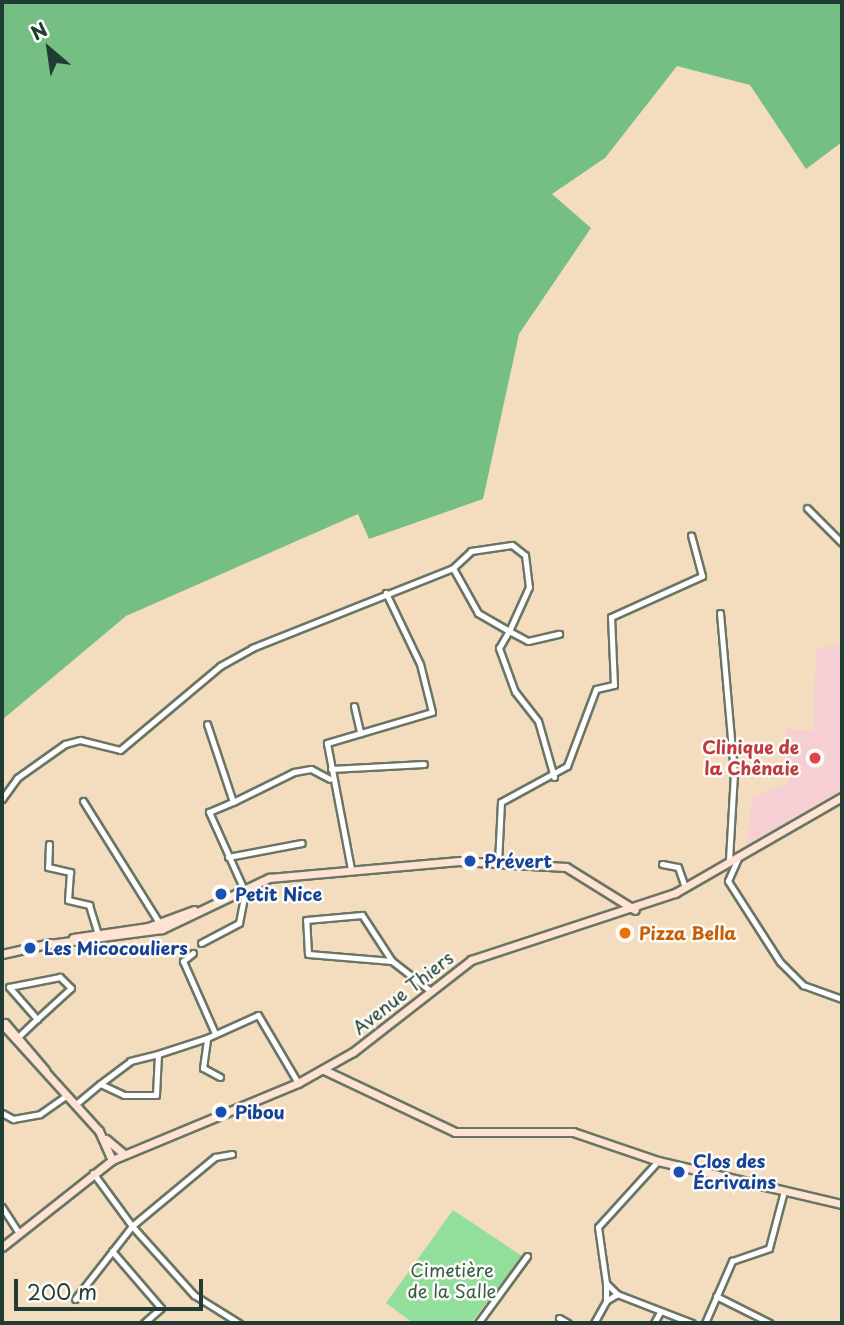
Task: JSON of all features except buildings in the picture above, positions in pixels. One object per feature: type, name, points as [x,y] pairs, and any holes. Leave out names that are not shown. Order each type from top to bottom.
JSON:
[{"type":"street","points":[[807,508],[842,543]]},
{"type":"street","points":[[498,863],[501,802],[554,777],[576,754],[596,689],[614,685],[617,677],[611,617],[702,576],[691,535]]},
{"type":"street","points":[[2,799],[17,778],[65,744],[80,740],[120,750],[220,666],[287,631],[453,568],[471,551],[521,549],[529,587],[499,648],[501,659],[538,720],[554,777]]},
{"type":"street","points":[[453,568],[478,613],[528,641],[559,634]]},
{"type":"street","points":[[351,868],[330,779],[327,743],[432,712],[420,664],[386,593]]},
{"type":"street","points":[[720,612],[734,774],[729,861]]},
{"type":"street","points":[[354,706],[360,733]]},
{"type":"street","points":[[207,724],[233,802]]},
{"type":"street","points":[[331,769],[424,764]]},
{"type":"street","points":[[201,943],[239,923],[240,885],[209,812],[294,772],[311,769],[330,779]]},
{"type":"street","name":"Avenue Thiers","points":[[2,1247],[112,1160],[324,1070],[380,1033],[428,989],[499,949],[635,910],[685,887],[842,797]]},
{"type":"street","points":[[83,801],[161,926]]},
{"type":"street","points":[[228,857],[302,843]]},
{"type":"street","points":[[49,844],[48,867],[70,872],[68,900],[89,905],[99,934]]},
{"type":"street","points":[[739,856],[728,881],[780,962],[803,985],[842,999]]},
{"type":"street","points":[[2,954],[99,934],[161,926],[240,885],[351,868],[498,863],[566,867],[635,910]]},
{"type":"street","points":[[662,864],[678,867],[685,887]]},
{"type":"street","points":[[607,894],[617,917]]},
{"type":"street","points":[[392,961],[308,954],[306,920],[362,915],[392,961],[428,989]]},
{"type":"street","points":[[193,953],[183,961],[214,1031]]},
{"type":"street","points":[[16,1039],[71,988],[60,977],[9,987],[37,1019]]},
{"type":"street","points":[[76,1104],[130,1061],[207,1038],[214,1031],[264,1015],[298,1083]]},
{"type":"street","points":[[2,1022],[100,1133],[124,1154]]},
{"type":"street","points":[[207,1038],[204,1068],[220,1077]]},
{"type":"street","points":[[100,1084],[124,1095],[156,1095],[158,1054]]},
{"type":"street","points":[[324,1070],[442,1128],[475,1135],[558,1130],[658,1161],[842,1204]]},
{"type":"street","points":[[2,1114],[13,1119],[40,1114],[67,1095]]},
{"type":"street","points":[[100,1133],[112,1160]]},
{"type":"street","points":[[75,1299],[132,1226],[215,1157],[232,1154]]},
{"type":"street","points":[[594,1323],[606,1301],[598,1227],[658,1161]]},
{"type":"street","points":[[93,1173],[132,1226],[194,1294],[239,1323]]},
{"type":"street","points":[[705,1323],[732,1261],[769,1248],[784,1191]]},
{"type":"street","points":[[2,1206],[19,1233]]},
{"type":"street","points":[[112,1251],[162,1308],[144,1323]]},
{"type":"street","points":[[478,1323],[527,1256]]},
{"type":"street","points":[[606,1283],[617,1294],[692,1323]]},
{"type":"street","points":[[606,1301],[617,1294]]},
{"type":"street","points":[[716,1296],[770,1323]]},
{"type":"street","points":[[654,1323],[660,1312]]},
{"type":"street","points":[[559,1318],[568,1323]]},
{"type":"shaded area","name":"Clinique de la Chênaie","points":[[842,644],[842,790],[747,844],[752,797],[788,784],[786,729],[813,731],[816,649]]},
{"type":"green space","points":[[2,2],[842,2],[842,142],[806,169],[750,85],[677,66],[605,158],[552,194],[591,228],[519,334],[483,499],[369,539],[358,514],[126,616],[2,720]]},
{"type":"green space","name":"Cimetière de la Salle","points":[[453,1210],[522,1256],[471,1323],[413,1323],[386,1303]]},
{"type":"place","name":"Clinique de la Chênaie","points":[[815,758]]},
{"type":"place","name":"Prévert","points":[[470,861]]},
{"type":"place","name":"Petit Nice","points":[[221,894]]},
{"type":"place","name":"Pizza Bella","points":[[625,933]]},
{"type":"place","name":"Les Micocouliers","points":[[30,948]]},
{"type":"place","name":"Pibou","points":[[221,1112]]},
{"type":"place","name":"Clos des Écrivains","points":[[679,1172]]}]
